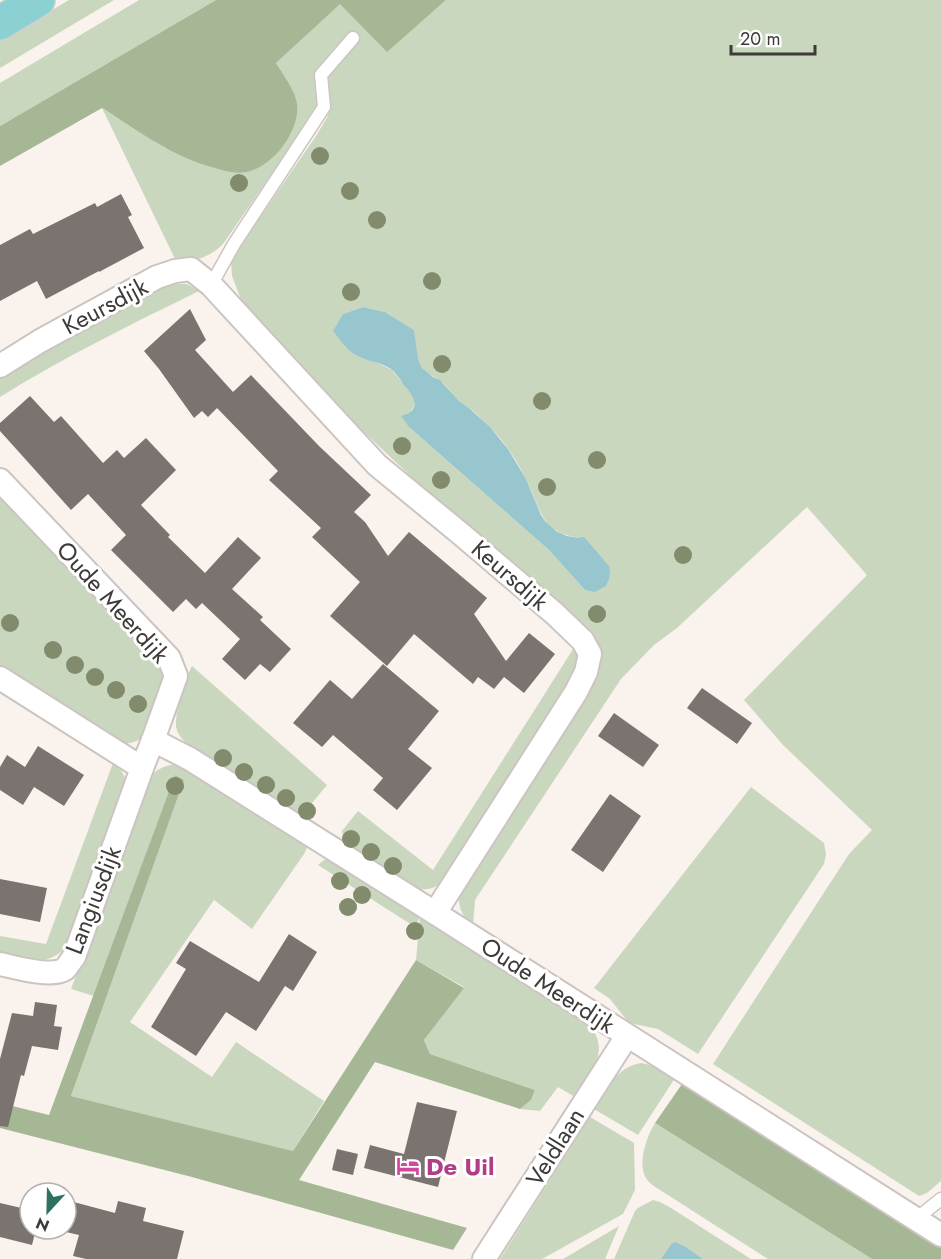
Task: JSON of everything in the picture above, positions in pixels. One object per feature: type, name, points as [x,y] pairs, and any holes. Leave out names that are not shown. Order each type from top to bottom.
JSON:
[{"type":"main road","points":[[0,23],[38,0]]},
{"type":"street","name":"Keursdijk","points":[[0,366],[40,341],[158,277],[175,271],[191,269],[211,285],[377,465],[462,534],[568,625],[583,641],[590,654],[586,672],[576,692],[435,913]]},
{"type":"street","name":"Oude Meerdijk","points":[[0,480],[169,658],[176,676],[142,768]]},
{"type":"street","points":[[0,678],[142,768]]},
{"type":"street","name":"Oude Meerdijk","points":[[153,740],[190,759],[941,1235]]},
{"type":"street","name":"Langiusdijk","points":[[0,964],[52,972],[65,968],[74,957],[142,768]]},
{"type":"street","name":"Veldlaan","points":[[484,1259],[627,1036]]},
{"type":"lane","points":[[211,285],[234,244],[324,107],[321,75],[353,38]]},
{"type":"lane","points":[[916,1219],[941,1198]]},
{"type":"green space","points":[[69,0],[114,0],[0,68],[0,41]]},
{"type":"green space","points":[[139,0],[216,0],[0,126],[0,83]]},
{"type":"green space","points":[[216,0],[446,0],[387,52],[340,4],[276,63],[295,95],[296,119],[288,139],[280,150],[265,164],[251,171],[238,173],[226,171],[184,157],[102,108],[0,166],[0,126]]},
{"type":"green space","points":[[446,0],[941,0],[941,1181],[927,1193],[919,1196],[713,1064],[849,854],[872,830],[783,745],[744,700],[867,575],[807,507],[677,628],[654,645],[621,679],[475,900],[473,926],[462,913],[459,896],[594,680],[600,666],[601,652],[590,632],[575,616],[417,482],[351,420],[242,302],[232,276],[231,262],[234,255],[328,116],[318,107],[217,250],[192,261],[176,261],[102,108],[165,148],[274,156],[292,131],[296,99],[276,63],[340,3],[387,51]],"holes":[[[363,307],[385,312],[414,330],[416,353],[423,369],[444,384],[505,444],[529,485],[542,516],[552,528],[579,538],[585,590],[549,550],[409,427],[406,415],[413,407],[414,397],[392,370],[356,355],[343,314]]]},
{"type":"green space","points":[[167,284],[187,284],[199,291],[123,328],[0,397],[0,374],[85,324]]},
{"type":"green space","points":[[0,496],[161,665],[165,675],[144,736],[138,740],[119,743],[0,670]]},
{"type":"green space","points":[[575,646],[579,654],[578,670],[446,879],[431,888],[414,888],[344,844],[342,831],[358,811],[433,870]]},
{"type":"green space","points":[[192,666],[327,785],[312,803],[312,815],[308,820],[186,743],[181,737],[176,726],[177,713]]},
{"type":"green space","points":[[113,763],[123,774],[127,789],[68,945],[44,960],[28,960],[0,954],[0,936],[46,944]]},
{"type":"green space","points":[[179,765],[308,845],[252,929],[214,900],[130,1022],[212,1077],[236,1042],[324,1101],[293,1151],[71,1096],[184,780],[175,775],[94,996],[71,989],[150,780],[159,769]]},
{"type":"green space","points":[[175,775],[184,780],[71,1096],[293,1151],[416,960],[464,988],[424,1040],[430,1054],[535,1090],[531,1100],[520,1109],[375,1062],[299,1180],[467,1228],[453,1250],[192,1177],[0,1128],[0,1103],[49,1115]]},
{"type":"green space","points":[[751,787],[824,843],[826,854],[824,864],[698,1054],[658,1029],[629,1023],[610,999],[594,988]]},
{"type":"green space","points":[[330,859],[590,1026],[599,1045],[598,1054],[592,1071],[575,1097],[558,1087],[540,1111],[520,1109],[531,1100],[535,1090],[430,1054],[424,1040],[464,987],[416,960],[420,917],[415,927],[318,865]]},
{"type":"green space","points":[[641,1063],[655,1066],[675,1078],[638,1135],[594,1109],[618,1074]]},
{"type":"green space","points":[[682,1084],[941,1248],[941,1259],[872,1259],[655,1123]]},
{"type":"green space","points":[[590,1117],[634,1143],[635,1190],[623,1214],[542,1259],[500,1259]]},
{"type":"green space","points":[[655,1123],[872,1259],[768,1259],[647,1180],[643,1172],[643,1157],[646,1142]]},
{"type":"green space","points":[[653,1200],[671,1208],[751,1259],[703,1259],[686,1247],[671,1244],[661,1259],[614,1259],[635,1211]]},
{"type":"green space","points":[[619,1226],[605,1259],[563,1259]]},
{"type":"water","points":[[363,307],[385,312],[414,330],[418,359],[422,368],[440,380],[459,401],[490,427],[508,449],[526,479],[545,521],[556,531],[567,536],[584,537],[609,566],[609,579],[606,586],[595,592],[585,590],[549,550],[409,427],[401,416],[412,410],[413,397],[398,376],[387,367],[352,353],[333,331],[343,314]]},
{"type":"water","points":[[675,1242],[703,1259],[661,1259],[671,1244]]},
{"type":"building","points":[[121,194],[132,215],[128,217],[144,248],[46,299],[37,281],[0,301],[0,245],[30,229],[33,234],[95,203],[97,207]]},
{"type":"building","points":[[190,309],[206,340],[195,350],[233,392],[251,375],[319,446],[371,495],[354,512],[365,522],[388,556],[409,532],[487,598],[474,614],[506,661],[529,633],[555,654],[524,693],[504,677],[494,689],[478,677],[473,684],[414,634],[387,666],[330,616],[360,582],[312,537],[321,528],[269,480],[278,471],[217,408],[208,417],[202,411],[194,418],[144,351]]},
{"type":"building","points":[[30,396],[54,422],[61,416],[103,463],[117,450],[124,458],[146,438],[176,470],[141,505],[170,535],[168,537],[205,573],[238,537],[261,558],[232,589],[263,617],[260,620],[291,649],[270,672],[260,664],[245,680],[222,659],[240,639],[202,603],[196,609],[186,599],[173,612],[111,550],[126,535],[88,494],[71,510],[0,431],[0,423]]},
{"type":"building","points":[[383,664],[439,711],[408,749],[432,768],[397,810],[373,790],[383,778],[333,735],[322,747],[293,723],[330,680],[352,699]]},
{"type":"building","points":[[702,688],[752,723],[737,744],[687,708]]},
{"type":"building","points":[[614,713],[659,745],[643,767],[598,736]]},
{"type":"building","points":[[38,746],[84,775],[64,806],[34,787],[23,805],[0,790],[0,767],[7,755],[25,767]]},
{"type":"building","points":[[610,794],[641,816],[603,872],[571,850]]},
{"type":"building","points":[[0,879],[47,888],[40,922],[0,914]]},
{"type":"building","points":[[289,934],[317,952],[293,991],[285,986],[256,1031],[226,1012],[196,1056],[151,1027],[186,969],[176,963],[190,941],[259,982]]},
{"type":"building","points":[[35,1002],[57,1005],[54,1026],[62,1027],[58,1050],[32,1046],[24,1076],[21,1075],[8,1127],[0,1126],[0,1059],[12,1013],[33,1016]]},
{"type":"building","points":[[417,1102],[457,1111],[438,1187],[364,1168],[370,1145],[404,1154]]},
{"type":"building","points":[[337,1149],[358,1154],[353,1175],[332,1170]]},
{"type":"building","points":[[118,1201],[146,1208],[143,1221],[184,1231],[177,1259],[86,1259],[73,1256],[79,1235],[78,1203],[115,1213]]},
{"type":"building","points":[[0,1203],[18,1207],[18,1241],[33,1241],[32,1245],[0,1237]]},
{"type":"place","name":"De Uil","points":[[408,1166]]}]
